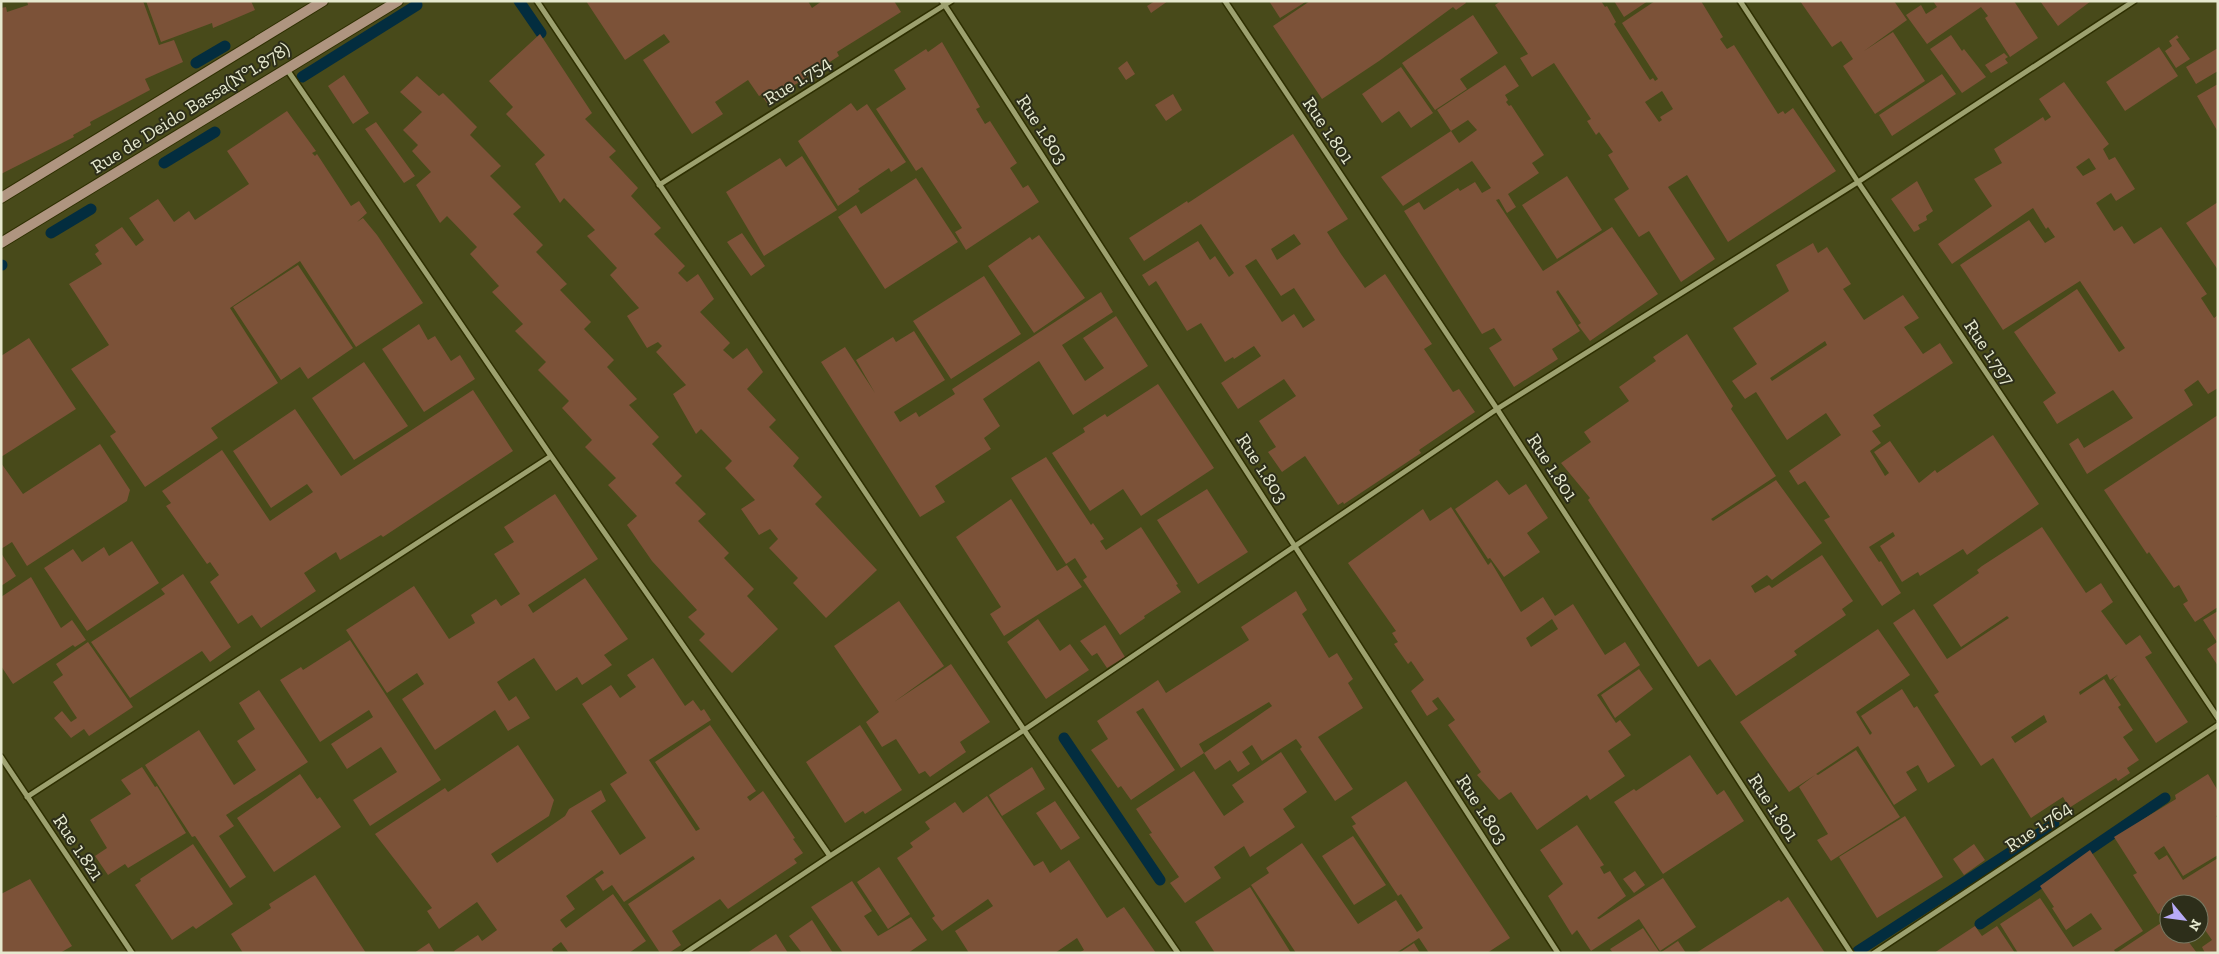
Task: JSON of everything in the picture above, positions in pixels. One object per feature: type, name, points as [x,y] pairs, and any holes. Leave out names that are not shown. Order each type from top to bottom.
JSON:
[{"type":"main road","name":"Rue de Deido Bassa(N°1.878)","points":[[1,198],[323,1]]},
{"type":"main road","name":"Rue de Deido Bassa(N°1.878)","points":[[1,243],[398,1]]},
{"type":"street","points":[[537,1],[1024,730],[1178,953]]},
{"type":"street","name":"Rue 1.754","points":[[659,185],[943,3],[951,1]]},
{"type":"street","name":"Rue 1.801","points":[[1225,1],[1497,409],[1851,953]]},
{"type":"street","name":"Rue 1.797","points":[[1740,1],[1858,182],[2218,718]]},
{"type":"street","points":[[689,952],[830,856],[1024,730],[1497,409],[1858,182],[2134,1]]},
{"type":"street","name":"Rue 1.803","points":[[943,3],[1558,953]]},
{"type":"street","points":[[286,68],[551,456],[830,856]]},
{"type":"street","points":[[27,797],[551,456]]},
{"type":"street","name":"Rue 1.764","points":[[1874,953],[2218,725]]},
{"type":"street","name":"Rue 1.821","points":[[1,757],[132,953]]},
{"type":"building","points":[[27,1],[143,1],[159,45],[174,40],[183,62],[145,79],[150,90],[90,122],[91,125],[73,135],[74,137],[1,174],[1,8],[6,7],[7,12],[28,5]]},
{"type":"building","points":[[146,1],[251,1],[255,10],[213,28],[212,23],[161,42]]},
{"type":"building","points":[[586,1],[808,1],[812,8],[822,1],[894,1],[901,12],[837,52],[839,56],[767,103],[761,95],[759,96],[748,80],[715,102],[723,114],[692,134],[643,60],[670,42],[664,34],[625,60]]},
{"type":"building","points":[[1155,1],[1168,1],[1151,13],[1147,6]]},
{"type":"building","points":[[1269,1],[1307,1],[1280,18]]},
{"type":"building","points":[[1310,1],[1465,1],[1466,3],[1456,10],[1453,7],[1379,61],[1322,99],[1273,26]]},
{"type":"building","points":[[1501,1],[1601,1],[1605,7],[1607,6],[1616,22],[1614,24],[1650,80],[1653,78],[1655,81],[1658,79],[1622,23],[1655,1],[1701,1],[1723,37],[1720,39],[1727,49],[1734,45],[1778,114],[1783,111],[1785,114],[1793,108],[1836,171],[1728,242],[1687,175],[1668,187],[1715,259],[1681,282],[1649,231],[1639,237],[1614,199],[1629,189],[1608,155],[1613,152],[1599,132],[1596,135],[1587,121],[1591,119],[1554,63],[1532,77],[1520,58],[1528,54],[1495,5]],"holes":[[[1662,91],[1673,109],[1660,117],[1662,120],[1659,122],[1645,102]]]},
{"type":"building","points":[[1614,1],[1648,1],[1624,17]]},
{"type":"building","points":[[1800,1],[1894,1],[1907,20],[1864,51],[1893,32],[1925,81],[1875,114],[1843,66],[1853,59],[1841,41],[1832,47]]},
{"type":"building","points":[[1933,1],[2014,1],[2038,38],[2010,57],[1985,18],[1988,16],[1981,7],[1927,44],[1906,15],[1921,5],[1926,14],[1937,7]]},
{"type":"building","points":[[2040,1],[2091,1],[2058,26]]},
{"type":"building","points":[[1473,15],[1498,53],[1460,79],[1467,89],[1435,110],[1402,63]]},
{"type":"building","points":[[540,34],[592,113],[585,119],[616,151],[609,157],[638,188],[631,196],[661,228],[654,234],[685,266],[678,273],[687,282],[698,274],[714,299],[700,312],[730,343],[723,350],[733,359],[747,348],[763,372],[747,389],[776,420],[769,427],[799,458],[793,466],[822,497],[815,504],[877,570],[826,618],[793,583],[798,578],[769,548],[778,539],[770,529],[759,535],[741,509],[755,500],[725,468],[732,461],[701,429],[696,434],[673,394],[686,385],[656,352],[662,346],[658,342],[647,348],[627,316],[639,308],[610,275],[617,268],[587,236],[595,230],[564,198],[560,203],[535,164],[545,155],[506,114],[513,107],[489,81]]},
{"type":"building","points":[[1951,35],[1962,51],[1964,49],[1986,77],[1962,93],[1930,49]]},
{"type":"building","points":[[2177,35],[2179,38],[2176,39],[2190,59],[2176,68],[2165,51],[2172,46],[2169,41]]},
{"type":"building","points":[[942,42],[980,107],[976,109],[985,124],[990,121],[1017,163],[1010,168],[1023,188],[1028,185],[1039,202],[966,250],[955,232],[962,228],[922,167],[916,171],[876,109],[906,89],[894,70],[926,49],[928,52]]},
{"type":"building","points":[[2159,47],[2178,76],[2125,111],[2106,82]]},
{"type":"building","points":[[2218,48],[2218,71],[2196,84],[2186,67]]},
{"type":"building","points":[[2004,53],[2008,57],[2005,59],[2008,63],[1991,73],[1985,65]]},
{"type":"building","points":[[1127,61],[1135,74],[1126,80],[1118,68]]},
{"type":"building","points":[[1505,65],[1519,86],[1505,95],[1508,100],[1506,102],[1509,106],[1511,105],[1544,155],[1532,163],[1539,173],[1508,194],[1516,207],[1507,213],[1499,199],[1496,200],[1543,271],[1612,227],[1658,294],[1590,341],[1578,325],[1581,323],[1558,290],[1556,292],[1580,331],[1552,349],[1558,359],[1514,387],[1489,348],[1502,340],[1494,328],[1482,334],[1404,211],[1419,202],[1424,210],[1458,188],[1460,191],[1475,182],[1482,193],[1491,188],[1472,161],[1403,206],[1381,177],[1451,131],[1437,110]],"holes":[[[1468,120],[1477,130],[1459,143],[1451,131]]]},
{"type":"building","points":[[1401,67],[1433,113],[1411,128],[1399,111],[1382,123],[1362,94]]},
{"type":"building","points":[[1942,74],[1956,94],[1892,136],[1879,115]]},
{"type":"building","points":[[344,75],[369,113],[353,124],[328,86]]},
{"type":"building","points":[[417,76],[439,96],[443,93],[477,127],[470,135],[501,166],[490,176],[521,207],[513,214],[543,245],[536,252],[567,284],[560,290],[591,322],[584,329],[614,360],[607,367],[637,399],[629,405],[659,437],[652,444],[682,476],[675,483],[706,514],[698,521],[729,553],[724,558],[754,589],[747,596],[778,629],[732,673],[699,640],[705,634],[688,617],[697,610],[652,561],[627,525],[637,516],[608,485],[616,478],[585,447],[592,440],[562,408],[569,401],[538,370],[546,362],[515,331],[523,324],[492,292],[499,286],[470,254],[477,247],[447,216],[440,223],[416,185],[431,172],[412,151],[418,145],[403,130],[422,112],[400,92]]},
{"type":"building","points":[[2064,82],[2109,144],[2103,149],[2109,160],[2115,157],[2135,189],[2116,201],[2111,193],[2096,203],[2114,231],[2122,226],[2134,244],[2161,227],[2207,294],[2201,298],[2214,318],[2218,315],[2218,388],[2208,394],[2198,380],[2184,390],[2193,405],[2087,474],[2069,444],[2078,438],[2084,448],[2133,418],[2113,390],[2057,424],[2043,402],[2056,393],[2014,332],[2077,289],[2119,352],[2125,348],[2080,281],[2003,330],[1960,265],[2029,220],[2045,243],[2055,237],[2048,227],[2046,229],[2033,208],[1952,264],[1938,244],[1992,206],[1974,179],[2002,163],[1994,149],[2043,117],[2045,121],[2051,117],[2039,99]],"holes":[[[2089,158],[2096,169],[2083,176],[2076,167]]]},
{"type":"building","points":[[2218,84],[2218,132],[2197,96]]},
{"type":"building","points":[[1173,94],[1182,110],[1166,121],[1155,105]]},
{"type":"building","points":[[851,103],[857,111],[867,104],[906,162],[891,172],[889,168],[858,189],[860,191],[838,206],[798,141]]},
{"type":"building","points":[[287,111],[316,151],[312,153],[315,156],[317,154],[351,206],[359,201],[367,213],[357,222],[363,218],[377,235],[423,303],[356,347],[300,261],[230,308],[278,383],[211,428],[218,438],[145,487],[110,436],[116,432],[71,369],[109,345],[69,284],[102,264],[95,254],[99,251],[95,245],[122,227],[136,246],[144,240],[129,218],[158,199],[174,222],[189,211],[195,220],[249,184],[227,151]]},
{"type":"building","points":[[376,122],[415,176],[404,183],[365,129]]},
{"type":"building","points":[[1293,134],[1348,219],[1327,232],[1341,254],[1365,288],[1385,274],[1432,344],[1424,349],[1453,392],[1459,389],[1475,412],[1419,450],[1421,453],[1344,504],[1343,502],[1338,505],[1305,456],[1282,472],[1268,452],[1276,447],[1259,421],[1296,396],[1284,379],[1238,409],[1221,383],[1261,356],[1254,346],[1234,359],[1233,357],[1225,362],[1201,323],[1187,331],[1156,281],[1149,286],[1142,275],[1198,241],[1210,260],[1215,256],[1229,277],[1234,273],[1201,224],[1144,261],[1129,238],[1187,201],[1188,203]],"holes":[[[1294,234],[1301,244],[1277,260],[1271,249]],[[1256,259],[1281,296],[1294,288],[1315,320],[1303,328],[1294,314],[1282,322],[1245,266]]]},
{"type":"building","points":[[802,156],[837,210],[764,256],[726,192],[780,158],[786,167]]},
{"type":"building","points":[[1567,176],[1602,230],[1557,259],[1522,205]]},
{"type":"building","points":[[916,178],[958,242],[885,289],[838,217],[856,205],[861,214]]},
{"type":"building","points":[[1917,181],[1933,211],[1926,216],[1927,220],[1918,225],[1920,229],[1914,232],[1891,199]]},
{"type":"building","points":[[2218,202],[2218,270],[2186,223]]},
{"type":"building","points":[[742,233],[765,266],[751,276],[727,242]]},
{"type":"building","points":[[1039,235],[1085,298],[1034,333],[988,266],[1030,237],[1032,240]]},
{"type":"building","points":[[1813,243],[1818,253],[1827,247],[1851,284],[1843,289],[1864,320],[1903,295],[1919,318],[1904,327],[1923,354],[1940,343],[1953,363],[1873,415],[1881,426],[1872,431],[1881,443],[1870,451],[1885,476],[1889,473],[1874,452],[1890,441],[1919,483],[1935,470],[1937,473],[1993,435],[2039,504],[1967,555],[1963,549],[1920,576],[1918,572],[1902,582],[1880,546],[1895,536],[1893,532],[1869,547],[1879,562],[1881,561],[1901,593],[1882,606],[1824,520],[1830,517],[1805,481],[1798,485],[1789,471],[1841,435],[1826,413],[1787,440],[1756,392],[1745,399],[1732,381],[1757,364],[1733,328],[1789,291],[1776,265]],"holes":[[[1825,341],[1827,345],[1772,381],[1770,378]]]},
{"type":"building","points":[[298,265],[353,348],[308,379],[300,367],[281,380],[233,307]]},
{"type":"building","points":[[984,276],[1021,334],[951,379],[913,321]]},
{"type":"building","points":[[1101,292],[1113,312],[1062,345],[1085,381],[1104,368],[1083,338],[1116,316],[1148,366],[1073,415],[1039,361],[983,399],[1000,426],[984,438],[991,449],[935,486],[945,502],[920,517],[821,362],[845,347],[875,393],[856,360],[893,337],[896,342],[914,331],[945,380],[894,412],[900,422],[916,412],[919,417],[955,394],[952,389]]},
{"type":"building","points":[[419,324],[428,340],[435,336],[451,361],[460,355],[475,379],[424,412],[382,349]]},
{"type":"building","points":[[1687,334],[1733,406],[1731,409],[1776,476],[1711,519],[1713,521],[1776,480],[1822,543],[1772,580],[1767,575],[1751,586],[1755,593],[1769,585],[1772,588],[1822,555],[1853,601],[1842,609],[1846,615],[1794,651],[1797,655],[1736,696],[1710,659],[1698,667],[1588,500],[1590,498],[1561,463],[1591,442],[1584,432],[1629,401],[1619,387],[1656,361],[1653,357]]},
{"type":"building","points":[[29,338],[76,409],[1,457],[1,356]]},
{"type":"building","points":[[364,362],[408,426],[354,460],[312,398]]},
{"type":"building","points":[[1158,384],[1214,468],[1141,516],[1123,489],[1090,511],[1052,453],[1085,432],[1083,428],[1105,414],[1107,417]]},
{"type":"building","points":[[473,390],[513,451],[383,537],[381,535],[340,560],[336,552],[304,573],[316,591],[261,628],[252,615],[238,624],[210,582],[219,575],[210,562],[207,564],[166,506],[171,503],[162,491],[222,450],[270,521],[313,492],[307,484],[271,508],[233,451],[295,409],[341,476]]},
{"type":"building","points":[[2218,415],[2218,607],[2195,622],[2183,604],[2188,601],[2179,585],[2174,588],[2149,552],[2147,554],[2104,490]]},
{"type":"building","points":[[100,444],[130,490],[127,501],[27,566],[12,542],[1,549],[1,463],[23,494]]},
{"type":"building","points":[[1046,457],[1091,525],[1093,523],[1104,539],[1100,541],[1106,550],[1141,527],[1178,584],[1176,585],[1181,592],[1144,616],[1145,618],[1120,635],[1083,580],[1087,577],[1075,558],[1066,564],[1011,478]]},
{"type":"building","points":[[1497,480],[1509,495],[1526,484],[1548,518],[1527,533],[1540,552],[1504,577],[1490,558],[1488,559],[1455,509]]},
{"type":"building","points":[[1207,489],[1248,552],[1198,584],[1157,520]]},
{"type":"building","points":[[555,494],[598,559],[528,605],[533,613],[585,578],[628,639],[604,655],[612,665],[582,685],[577,677],[556,691],[534,658],[497,682],[509,701],[516,696],[530,718],[508,731],[495,710],[435,750],[402,699],[424,684],[417,673],[387,693],[346,630],[414,586],[449,639],[475,623],[471,615],[496,599],[501,606],[520,594],[494,554],[514,542],[504,527]]},
{"type":"building","points":[[1011,499],[1057,571],[1067,565],[1082,587],[1004,636],[990,614],[1001,607],[956,537]]},
{"type":"building","points":[[1451,507],[1488,565],[1491,562],[1521,612],[1543,597],[1555,616],[1573,604],[1605,655],[1625,642],[1640,665],[1597,695],[1616,723],[1620,720],[1631,735],[1608,751],[1625,776],[1590,800],[1587,795],[1537,830],[1511,792],[1499,800],[1477,775],[1481,772],[1448,725],[1455,720],[1438,697],[1432,701],[1438,709],[1427,716],[1411,691],[1424,680],[1411,661],[1408,664],[1394,644],[1398,642],[1392,633],[1396,631],[1348,563],[1423,509],[1430,521]],"holes":[[[1552,619],[1558,629],[1531,647],[1526,638]]]},
{"type":"building","points":[[2042,527],[2086,593],[2101,583],[2113,602],[2101,611],[2126,645],[2140,635],[2152,653],[2145,657],[2188,722],[2156,743],[2113,679],[2118,675],[2110,680],[2107,674],[2079,692],[2080,695],[2104,679],[2121,705],[2118,707],[2133,730],[2123,737],[2139,760],[2127,768],[2130,773],[2118,781],[2116,778],[2069,808],[2063,797],[2031,818],[1993,758],[1981,766],[1934,695],[1939,692],[1893,623],[1914,609],[1947,659],[2009,618],[2007,616],[1961,647],[1933,605],[1979,573],[1977,570]],"holes":[[[2044,715],[2047,722],[2015,743],[2011,737]]]},
{"type":"building","points":[[132,541],[159,583],[87,631],[44,568],[73,549],[82,562],[104,547],[109,556]]},
{"type":"building","points":[[1,553],[16,576],[1,586]]},
{"type":"building","points":[[183,574],[231,647],[210,662],[202,651],[130,698],[91,642],[165,594],[161,589]]},
{"type":"building","points":[[31,577],[61,628],[72,620],[86,640],[75,647],[73,645],[13,684],[1,666],[1,597]]},
{"type":"building","points":[[1296,591],[1307,610],[1302,614],[1329,658],[1337,653],[1353,679],[1348,683],[1363,708],[1318,737],[1353,789],[1335,801],[1300,749],[1302,747],[1296,739],[1262,761],[1252,745],[1242,752],[1250,764],[1238,772],[1230,760],[1215,770],[1204,753],[1181,768],[1143,708],[1136,712],[1175,770],[1131,800],[1121,786],[1118,788],[1091,750],[1108,739],[1097,721],[1158,680],[1166,693],[1249,640],[1241,627]],"holes":[[[1269,702],[1272,706],[1204,753],[1199,744]]]},
{"type":"building","points":[[899,601],[944,666],[894,702],[951,664],[990,722],[960,742],[966,752],[930,777],[925,771],[919,774],[896,739],[882,747],[866,722],[879,712],[834,646]]},
{"type":"building","points":[[2218,611],[2218,666],[2207,649],[2217,642],[2203,620]]},
{"type":"building","points":[[1038,619],[1060,651],[1070,644],[1089,670],[1046,699],[1007,642]]},
{"type":"building","points":[[1105,625],[1125,657],[1107,668],[1097,653],[1092,656],[1080,641]]},
{"type":"building","points":[[1878,629],[1910,675],[1856,712],[1870,735],[1872,733],[1861,716],[1902,689],[1914,708],[1917,706],[1955,766],[1928,783],[1918,765],[1906,772],[1917,790],[1894,805],[1858,746],[1816,774],[1818,775],[1856,750],[1900,817],[1831,861],[1817,840],[1828,834],[1799,787],[1815,775],[1789,792],[1740,722]]},
{"type":"building","points":[[350,640],[441,780],[370,826],[353,800],[397,772],[381,747],[347,769],[331,744],[373,717],[369,710],[320,742],[280,680],[301,667],[303,670]]},
{"type":"building","points":[[88,642],[133,707],[89,736],[84,729],[71,738],[54,718],[62,711],[71,722],[77,718],[53,682],[63,675],[56,664]]},
{"type":"building","points":[[653,658],[685,706],[693,700],[701,711],[704,709],[711,720],[649,760],[696,831],[700,829],[655,762],[710,725],[756,791],[747,797],[750,801],[763,791],[795,838],[793,839],[803,853],[794,859],[797,863],[728,909],[720,899],[672,931],[681,945],[669,953],[660,953],[628,904],[695,859],[693,856],[624,902],[612,885],[603,891],[595,879],[604,873],[602,870],[566,896],[575,909],[560,920],[566,928],[613,894],[646,941],[629,953],[569,953],[561,942],[552,949],[554,953],[455,953],[454,951],[478,935],[482,941],[497,930],[477,902],[439,929],[427,911],[432,908],[375,834],[445,788],[448,792],[518,745],[554,800],[549,816],[491,854],[497,863],[565,816],[569,809],[601,790],[606,801],[591,811],[620,855],[646,838],[610,784],[627,773],[582,704],[611,685],[620,698],[636,687],[627,675]]},
{"type":"building","points":[[1639,669],[1653,689],[1615,718],[1601,695]]},
{"type":"building","points":[[259,690],[308,762],[226,815],[234,826],[219,836],[246,877],[230,888],[195,836],[192,837],[145,765],[199,730],[234,785],[256,770],[237,741],[255,729],[239,703]]},
{"type":"building","points":[[860,725],[902,790],[865,814],[863,811],[845,823],[806,762]]},
{"type":"building","points":[[1281,752],[1307,792],[1283,809],[1295,827],[1250,857],[1244,846],[1214,867],[1221,878],[1185,903],[1170,883],[1179,877],[1149,834],[1152,833],[1136,809],[1194,771],[1224,816],[1244,802],[1232,785]]},
{"type":"building","points":[[1690,755],[1717,795],[1724,790],[1744,821],[1663,874],[1614,802],[1634,789],[1636,791]]},
{"type":"building","points":[[142,767],[155,787],[157,786],[186,833],[128,868],[125,864],[108,875],[95,856],[107,848],[90,820],[131,794],[121,780]]},
{"type":"building","points":[[1032,767],[1045,789],[1002,816],[989,795]]},
{"type":"building","points":[[300,774],[317,799],[320,797],[341,827],[274,872],[237,818]]},
{"type":"building","points":[[2208,774],[2218,791],[2218,815],[2216,816],[2218,819],[2218,855],[2183,876],[2164,846],[2154,853],[2159,860],[2167,855],[2183,880],[2218,858],[2218,953],[2205,953],[2202,947],[2209,944],[2212,940],[2209,936],[2209,894],[2159,894],[2158,914],[2133,875],[2137,873],[2114,837],[2176,799],[2175,795]]},
{"type":"building","points":[[1406,781],[1510,938],[1487,953],[1429,953],[1419,938],[1396,953],[1296,953],[1251,885],[1269,873],[1266,868],[1302,843],[1358,924],[1396,900],[1417,932],[1423,928],[1401,894],[1398,896],[1352,826],[1356,824],[1351,817]]},
{"type":"building","points":[[987,796],[1034,866],[1043,861],[1050,873],[1069,860],[1107,918],[1124,907],[1156,953],[1079,953],[1084,950],[1077,938],[1055,953],[969,953],[955,931],[993,906],[988,899],[942,931],[932,918],[935,916],[897,858],[913,847],[910,843],[930,829],[925,822],[955,802],[963,813]]},
{"type":"building","points":[[1055,801],[1080,838],[1061,850],[1036,813]]},
{"type":"building","points":[[1905,816],[1943,877],[1877,918],[1839,857]]},
{"type":"building","points":[[1577,825],[1604,865],[1600,867],[1604,874],[1610,871],[1626,896],[1597,918],[1599,919],[1663,878],[1696,927],[1660,951],[1639,919],[1591,951],[1577,930],[1572,935],[1548,896],[1563,884],[1540,850]]},
{"type":"building","points":[[1353,836],[1386,885],[1354,905],[1322,856]]},
{"type":"building","points":[[193,844],[233,904],[196,929],[193,926],[172,940],[135,885],[141,881],[140,879]]},
{"type":"building","points":[[1974,844],[1985,860],[1964,875],[1953,859]]},
{"type":"building","points":[[2090,850],[2143,931],[2114,950],[2116,953],[2018,953],[2000,924],[2040,898],[2073,947],[2102,929],[2091,913],[2066,930],[2040,886]]},
{"type":"building","points":[[879,867],[910,914],[888,929],[857,882]]},
{"type":"building","points":[[1635,871],[1645,885],[1634,893],[1623,879]]},
{"type":"building","points":[[315,875],[366,953],[243,953],[231,934],[271,908],[269,904]]},
{"type":"building","points":[[30,879],[72,946],[60,953],[1,953],[1,894]]},
{"type":"building","points":[[852,881],[872,911],[864,916],[878,936],[911,917],[927,940],[908,953],[843,953],[811,907]]},
{"type":"building","points":[[1250,887],[1291,953],[1215,953],[1195,922]]},
{"type":"building","points":[[1788,897],[1825,953],[1696,953],[1779,900],[1781,902]]},
{"type":"building","points":[[812,920],[833,953],[802,953],[789,936]]},
{"type":"building","points":[[2159,924],[2159,944],[2190,944],[2197,953],[2116,953]]},
{"type":"building","points":[[1975,926],[1982,936],[1997,926],[2015,953],[1934,953]]},
{"type":"building","points":[[1643,928],[1660,953],[1613,953],[1610,949]]},
{"type":"building","points":[[776,934],[788,953],[747,953]]},
{"type":"building","points":[[1678,941],[1686,953],[1660,953]]},
{"type":"building","points":[[429,943],[435,953],[414,953]]},
{"type":"building","points":[[1414,943],[1420,953],[1399,953]]},
{"type":"waterway","points":[[519,1],[541,33]]},
{"type":"waterway","points":[[302,77],[417,5]]},
{"type":"waterway","points":[[196,63],[225,46]]},
{"type":"waterway","points":[[164,163],[215,132]]},
{"type":"waterway","points":[[51,233],[91,209]]},
{"type":"waterway","points":[[1064,738],[1160,880]]},
{"type":"waterway","points":[[1980,924],[2165,798]]},
{"type":"waterway","points":[[1858,951],[2054,824]]}]
